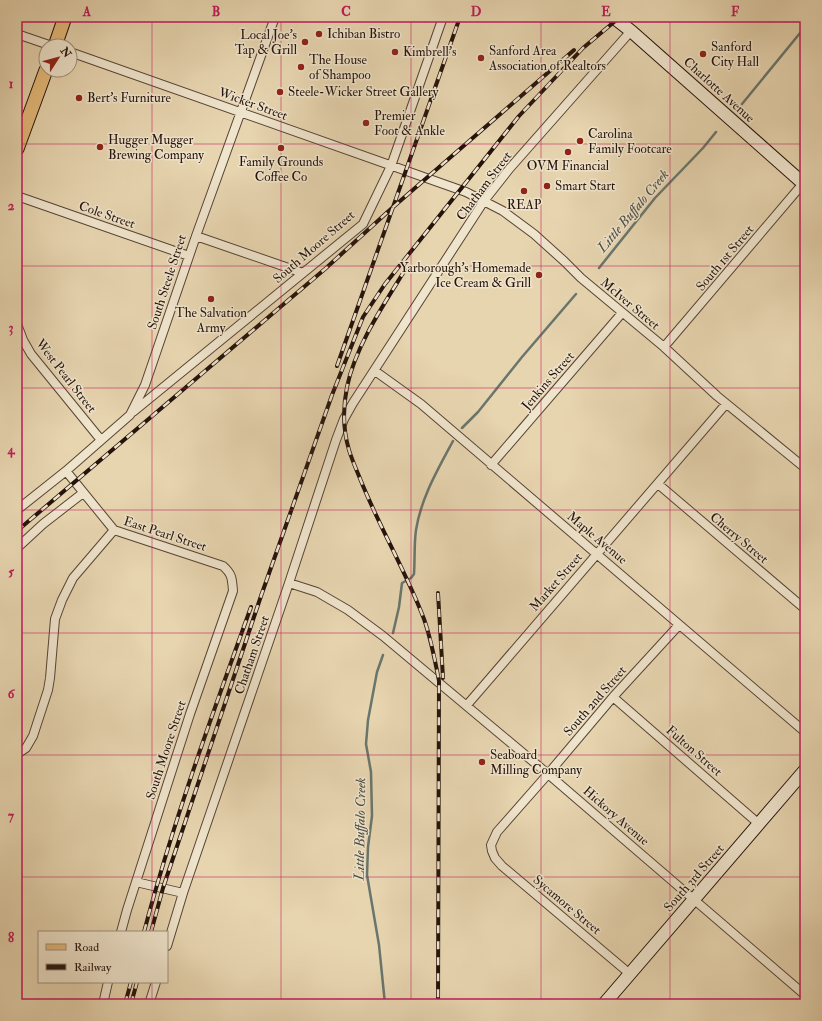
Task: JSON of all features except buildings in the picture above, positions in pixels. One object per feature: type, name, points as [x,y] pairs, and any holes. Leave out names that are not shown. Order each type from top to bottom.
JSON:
[{"type":"main road","points":[[57,38],[65,17]]},
{"type":"main road","points":[[17,149],[43,78]]},
{"type":"street","name":"South Steele Street","points":[[17,510],[66,471],[130,415],[145,385],[196,236],[275,17]]},
{"type":"street","name":"South Moore Street","points":[[130,415],[363,224],[391,166],[443,17]]},
{"type":"street","name":"Charlotte Avenue","points":[[613,17],[631,31],[804,183]]},
{"type":"street","name":"Chatham Street","points":[[168,943],[336,440],[350,408],[374,374],[484,201],[510,168],[631,31]]},
{"type":"street","points":[[17,34],[38,41]]},
{"type":"street","name":"Wicker Street","points":[[78,55],[428,178]]},
{"type":"street","name":"McIver Street","points":[[428,178],[473,195],[502,211],[534,234],[581,278],[664,348],[726,404],[805,468]]},
{"type":"street","name":"South 1st Street","points":[[664,348],[804,183]]},
{"type":"street","name":"Cole Street","points":[[17,196],[190,256]]},
{"type":"street","points":[[196,236],[303,274]]},
{"type":"street","name":"Jenkins Street","points":[[491,465],[622,314]]},
{"type":"street","name":"West Pearl Street","points":[[17,324],[23,340],[31,354],[101,440]]},
{"type":"street","name":"Maple Avenue","points":[[374,374],[421,404],[805,732]]},
{"type":"street","name":"Market Street","points":[[466,705],[726,404]]},
{"type":"street","name":"East Pearl Street","points":[[66,471],[114,530],[223,566],[230,572],[232,577]]},
{"type":"street","name":"Cherry Street","points":[[658,484],[805,609]]},
{"type":"street","points":[[17,548],[43,524],[83,493]]},
{"type":"street","points":[[17,754],[26,748],[33,736],[48,690],[55,619],[62,600],[73,578],[114,530]]},
{"type":"street","name":"South Moore Street","points":[[121,931],[190,714],[233,591],[232,577]]},
{"type":"street","name":"Hickory Avenue","points":[[289,583],[317,592],[361,618],[548,774],[805,995]]},
{"type":"street","name":"South 2nd Street","points":[[492,851],[491,845],[497,832],[613,697],[679,625]]},
{"type":"street","name":"Fulton Street","points":[[613,697],[759,824]]},
{"type":"street","name":"South 3rd Street","points":[[604,1004],[805,770]]},
{"type":"street","name":"Sycamore Street","points":[[492,851],[495,858],[502,866],[630,974]]},
{"type":"street","points":[[136,882],[184,893]]},
{"type":"street","points":[[102,1004],[108,983]]},
{"type":"street","points":[[149,1004],[156,983]]},
{"type":"waterway","name":"Little Buffalo Creek","points":[[742,104],[805,27]]},
{"type":"waterway","name":"Little Buffalo Creek","points":[[599,268],[655,198],[703,148],[716,132]]},
{"type":"waterway","name":"Little Buffalo Creek","points":[[462,428],[478,412],[522,357],[576,294]]},
{"type":"waterway","name":"Little Buffalo Creek","points":[[393,633],[399,607],[402,583],[411,578],[414,574],[415,535],[418,518],[426,495],[453,441]]},
{"type":"waterway","name":"Little Buffalo Creek","points":[[383,655],[377,672],[368,720],[366,744],[371,772],[372,816],[368,847],[367,875],[379,945],[385,1004]]},
{"type":"railway","points":[[337,366],[460,17]]},
{"type":"railway","points":[[151,931],[163,888],[261,596],[332,395],[363,317],[385,284],[519,116],[583,48],[620,17]]},
{"type":"railway","points":[[17,531],[325,269],[392,208],[574,50]]},
{"type":"railway","points":[[405,270],[371,326],[356,357],[347,387],[344,418],[350,454],[368,498],[424,619],[431,642],[439,681],[438,1004]]},
{"type":"railway","points":[[438,593],[443,678]]},
{"type":"railway","points":[[144,931],[180,809],[251,607]]},
{"type":"railway","points":[[125,1004],[131,983]]},
{"type":"railway","points":[[131,1004],[137,983]]},
{"type":"place","name":"Ichiban Bistro","points":[[319,34]]},
{"type":"place","name":"Local Joe's Tap & Grill","points":[[305,42]]},
{"type":"place","name":"Kimbrell's","points":[[395,52]]},
{"type":"place","name":"Sanford City Hall","points":[[703,54]]},
{"type":"place","name":"Sanford Area Association of Realtors","points":[[481,58]]},
{"type":"place","name":"The House of Shampoo","points":[[301,67]]},
{"type":"place","name":"Steele-Wicker Street Gallery","points":[[280,92]]},
{"type":"place","name":"Bert's Furniture","points":[[79,98]]},
{"type":"place","name":"Premier Foot & Ankle","points":[[366,123]]},
{"type":"place","name":"Carolina Family Footcare","points":[[580,141]]},
{"type":"place","name":"Hugger Mugger Brewing Company","points":[[100,147]]},
{"type":"place","name":"Family Grounds Coffee Co","points":[[281,148]]},
{"type":"place","name":"OVM Financial","points":[[568,152]]},
{"type":"place","name":"Smart Start","points":[[547,186]]},
{"type":"place","name":"REAP","points":[[524,191]]},
{"type":"place","name":"Yarborough's Homemade Ice Cream & Grill","points":[[539,275]]},
{"type":"place","name":"The Salvation Army","points":[[211,299]]},
{"type":"place","name":"Seaboard Milling Company","points":[[482,762]]}]
